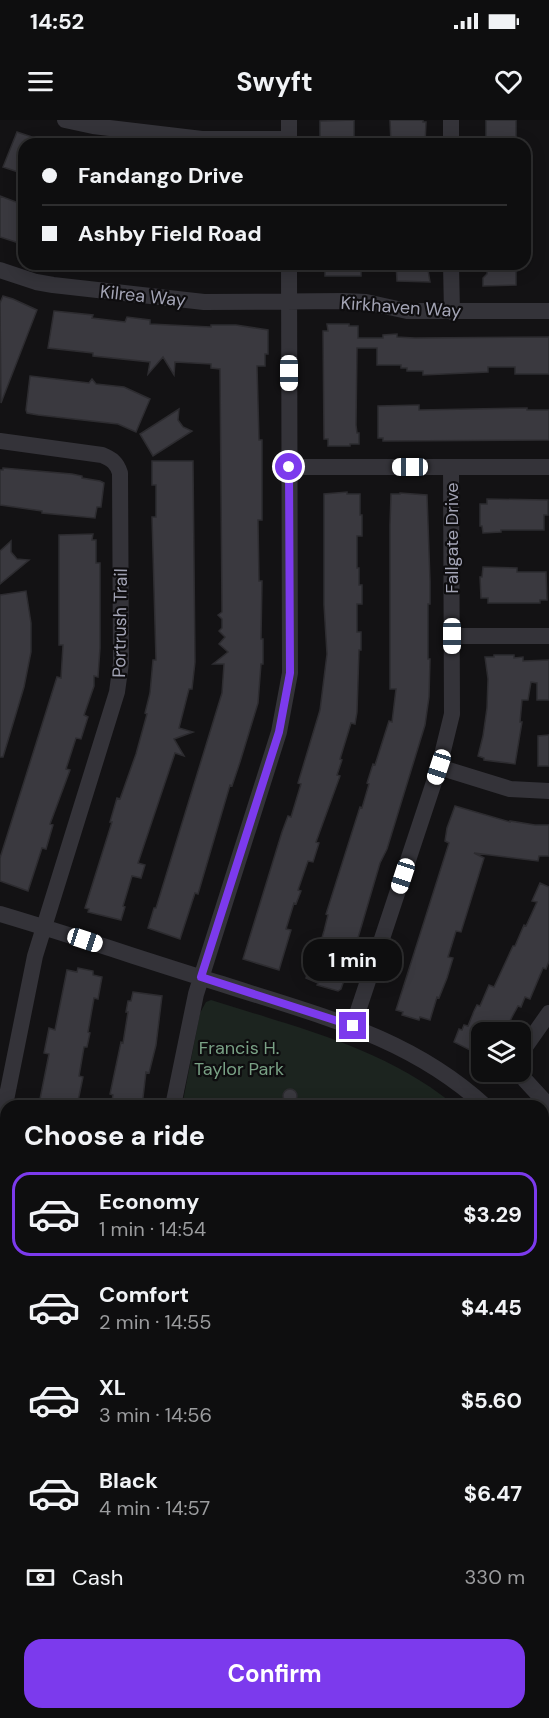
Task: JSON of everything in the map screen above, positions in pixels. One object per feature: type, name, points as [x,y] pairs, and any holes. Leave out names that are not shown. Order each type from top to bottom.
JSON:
[{"type":"street","points":[[65,120],[93,126],[194,138]]},
{"type":"street","points":[[289,120],[289,138]]},
{"type":"street","points":[[450,120],[451,138]]},
{"type":"street","name":"Kilrea Way","points":[[0,270],[36,282],[169,299],[204,302],[289,302]]},
{"type":"street","points":[[174,1100],[201,977],[279,732],[287,696],[290,673],[289,270]]},
{"type":"street","points":[[451,270],[452,312]]},
{"type":"street","name":"Kirkhaven Way","points":[[289,302],[366,302],[407,311],[549,311]]},
{"type":"street","name":"Portrush Trail","points":[[0,441],[102,454],[117,465],[122,483],[120,678],[112,713],[32,967],[6,1100]]},
{"type":"street","points":[[289,467],[549,467]]},
{"type":"street","name":"Fallgate Drive","points":[[353,1026],[439,767],[452,714],[451,467]]},
{"type":"street","points":[[452,636],[549,636]]},
{"type":"street","points":[[439,767],[510,789],[549,791]]},
{"type":"street","points":[[0,914],[353,1026],[423,1059],[478,1100]]},
{"type":"street","points":[[531,1040],[549,1013]]},
{"type":"street","points":[[527,1082],[543,1100]]},
{"type":"green space","name":"Francis H. Taylor Park","points":[[211,1000],[306,1030],[367,1053],[397,1067],[448,1100],[183,1100],[200,1013],[206,1002]]},
{"type":"building","points":[[354,120],[354,138],[320,138],[320,121]]},
{"type":"building","points":[[390,120],[423,120],[426,122],[425,138],[391,138]]},
{"type":"building","points":[[486,120],[516,120],[516,138],[486,138]]},
{"type":"building","points":[[17,132],[35,138],[18,138],[18,172],[3,167]]},
{"type":"building","points":[[0,196],[18,203],[18,243],[0,237]]},
{"type":"building","points":[[325,270],[361,270],[361,276],[325,276]]},
{"type":"building","points":[[396,270],[428,270],[430,282],[397,281]]},
{"type":"building","points":[[487,270],[516,270],[516,285],[483,286],[483,278]]},
{"type":"building","points":[[3,296],[37,310],[1,403],[0,303]]},
{"type":"building","points":[[54,311],[93,315],[92,318],[125,322],[127,317],[150,320],[150,324],[211,327],[211,325],[236,325],[268,330],[268,354],[265,354],[265,366],[257,366],[259,440],[262,440],[262,520],[258,520],[259,581],[262,581],[261,639],[263,639],[263,664],[261,664],[258,703],[232,786],[230,785],[198,894],[195,893],[180,939],[148,928],[222,693],[224,664],[213,664],[228,652],[219,644],[225,637],[219,631],[222,628],[222,619],[218,615],[222,612],[220,369],[211,368],[211,364],[175,362],[174,375],[163,357],[148,374],[150,362],[93,356],[93,353],[48,348]]},
{"type":"building","points":[[327,324],[358,326],[358,338],[383,338],[383,335],[397,334],[397,337],[415,338],[549,337],[549,374],[515,374],[515,367],[488,367],[488,372],[423,375],[423,371],[407,371],[407,368],[401,368],[401,365],[377,365],[377,348],[357,348],[356,425],[359,444],[328,446],[328,439],[324,439],[323,331],[328,331]]},
{"type":"building","points":[[30,376],[89,383],[92,379],[96,384],[124,387],[150,399],[136,432],[118,424],[27,413]]},
{"type":"building","points":[[419,405],[419,410],[527,408],[527,410],[549,410],[549,440],[383,441],[383,438],[378,438],[378,406]]},
{"type":"building","points":[[179,409],[178,420],[183,427],[192,431],[153,456],[140,434]]},
{"type":"building","points":[[152,461],[193,461],[195,662],[192,689],[189,689],[179,728],[193,732],[174,739],[184,756],[175,753],[138,863],[145,865],[141,878],[132,876],[121,920],[88,912],[89,909],[85,908],[112,822],[110,822],[117,798],[120,799],[136,754],[147,714],[145,713],[150,693],[153,660],[156,660],[152,517],[156,517],[156,485],[152,485]]},
{"type":"building","points":[[3,468],[72,474],[100,481],[104,483],[101,507],[97,507],[95,518],[42,513],[42,511],[0,505],[0,470]]},
{"type":"building","points":[[347,492],[347,494],[360,494],[360,515],[362,515],[362,536],[357,536],[357,568],[359,568],[359,585],[362,585],[362,604],[357,604],[357,632],[361,632],[361,650],[359,650],[357,712],[355,724],[351,723],[340,759],[342,760],[337,775],[340,776],[316,842],[319,843],[313,862],[308,861],[298,890],[301,891],[296,904],[294,903],[286,929],[291,930],[279,970],[243,959],[282,832],[288,816],[291,817],[301,784],[298,783],[320,710],[327,654],[324,605],[324,494]]},
{"type":"building","points":[[391,494],[427,495],[430,581],[430,604],[428,604],[429,697],[425,725],[387,849],[380,863],[341,989],[338,991],[317,985],[318,983],[306,978],[309,966],[312,966],[315,961],[328,915],[326,914],[360,807],[362,808],[373,764],[375,765],[389,721],[392,722],[396,689],[390,689]]},
{"type":"building","points":[[487,499],[548,500],[548,515],[544,515],[544,530],[501,530],[501,532],[483,533],[482,526],[480,526],[480,504],[487,504]]},
{"type":"building","points":[[93,534],[92,540],[96,540],[96,563],[100,563],[98,677],[94,676],[94,686],[84,715],[88,717],[81,739],[76,738],[66,769],[70,770],[50,824],[53,825],[46,849],[42,848],[28,891],[0,881],[0,858],[57,677],[61,678],[63,645],[59,645],[59,535]]},
{"type":"building","points":[[11,541],[11,552],[17,559],[29,560],[0,584],[0,551]]},
{"type":"building","points":[[483,567],[517,568],[517,572],[546,572],[547,600],[540,600],[540,603],[488,603],[488,598],[481,598],[480,577],[482,577]]},
{"type":"building","points":[[26,591],[31,623],[31,652],[24,687],[3,757],[0,757],[0,595]]},
{"type":"building","points":[[494,655],[514,655],[514,658],[523,657],[523,661],[549,660],[549,700],[537,700],[537,683],[531,682],[528,700],[522,700],[520,722],[522,722],[515,764],[484,760],[478,756],[487,708],[488,679],[485,657],[494,657]]},
{"type":"building","points":[[549,735],[549,766],[538,766],[538,736]]},
{"type":"building","points":[[455,806],[510,822],[549,825],[549,856],[539,856],[538,861],[474,853],[484,858],[461,932],[456,931],[448,957],[453,958],[447,978],[439,998],[437,997],[430,1020],[420,1017],[419,1020],[402,1015],[403,1012],[396,1010],[449,843],[445,841],[447,828]]},
{"type":"building","points":[[540,883],[549,887],[549,961],[546,969],[543,968],[530,999],[525,997],[510,1022],[471,1022],[471,1050],[454,1042],[459,1029],[462,1030],[464,1025],[468,1026],[489,985],[494,987],[537,902],[532,901]]},
{"type":"building","points":[[78,968],[93,971],[93,975],[102,977],[98,999],[94,998],[87,1047],[84,1047],[79,1076],[83,1077],[78,1100],[40,1100],[49,1054],[44,1053],[49,1028],[55,1030],[67,970],[77,972]]},
{"type":"building","points":[[133,992],[162,996],[156,1045],[149,1073],[146,1072],[143,1100],[112,1100],[113,1095],[110,1094],[121,1042],[123,1043],[128,1001],[131,1001]]},
{"type":"building","points":[[290,1089],[296,1093],[296,1100],[284,1100],[285,1091]]},
{"type":"route","points":[[289,467],[290,673],[287,696],[279,732],[201,977],[353,1026]]}]
